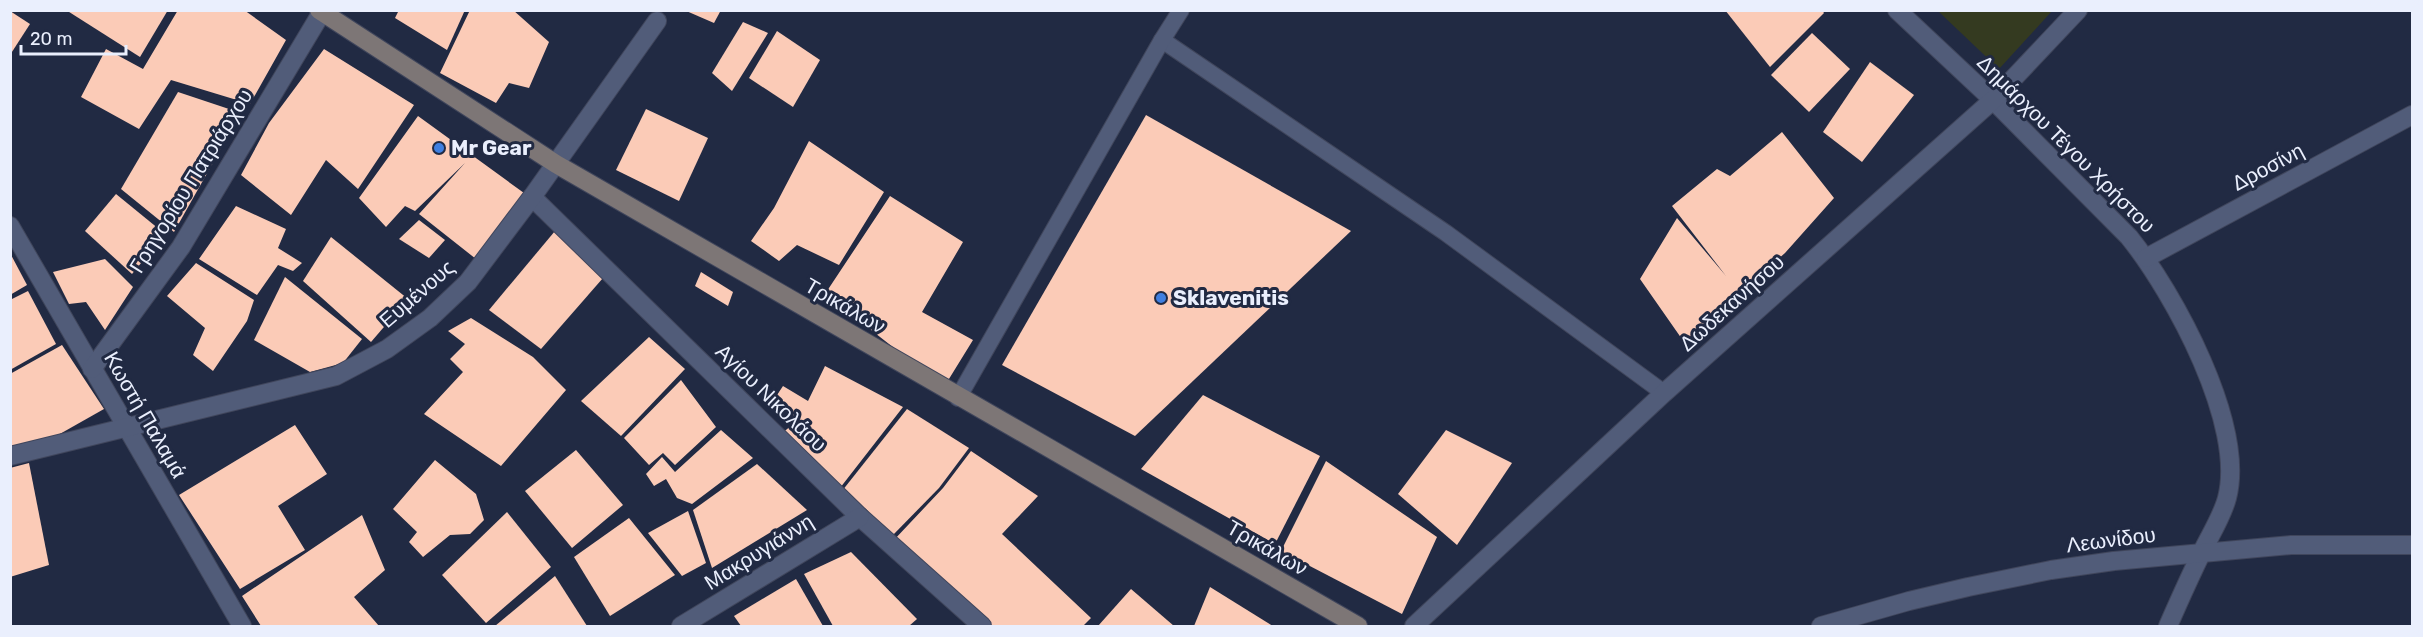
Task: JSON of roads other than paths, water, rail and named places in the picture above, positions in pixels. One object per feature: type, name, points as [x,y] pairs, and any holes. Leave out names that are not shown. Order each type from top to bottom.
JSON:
[{"type":"main road","name":"Τρικάλων","points":[[320,11],[556,164],[1358,627]]},
{"type":"street","name":"Δημάρχου Τέγου Χρήστου","points":[[1897,10],[2109,214],[2146,258],[2192,341],[2214,394],[2226,431],[2230,466],[2228,491],[2223,510],[2168,627]]},
{"type":"street","name":"Δωδεκανήσου","points":[[1414,627],[1664,393],[1993,100],[2078,10]]},
{"type":"street","name":"Γρηγορίου Πατριάρχου","points":[[92,369],[181,247],[320,11]]},
{"type":"street","name":"Ευμένους","points":[[125,426],[336,376],[366,362],[430,318],[468,282],[556,164],[657,21]]},
{"type":"street","name":"Δροσίνη","points":[[2146,258],[2412,115]]},
{"type":"street","name":"Αγίου Νικολάου","points":[[532,197],[860,517],[982,627]]},
{"type":"street","name":"Κωστή Παλαμά","points":[[10,226],[242,627]]},
{"type":"street","points":[[10,456],[125,426]]},
{"type":"street","name":"Μακρυγιάννη","points":[[681,627],[860,517]]},
{"type":"street","name":"Λεωνίδου","points":[[1821,627],[1910,601],[2051,570],[2114,561],[2291,545],[2412,545]]},
{"type":"lane","points":[[958,398],[1181,10]]},
{"type":"lane","points":[[1162,40],[1437,226],[1664,393]]},
{"type":"place","name":"Mr Gear","points":[[439,148]]},
{"type":"place","name":"Sklavenitis","points":[[1161,298]]}]
